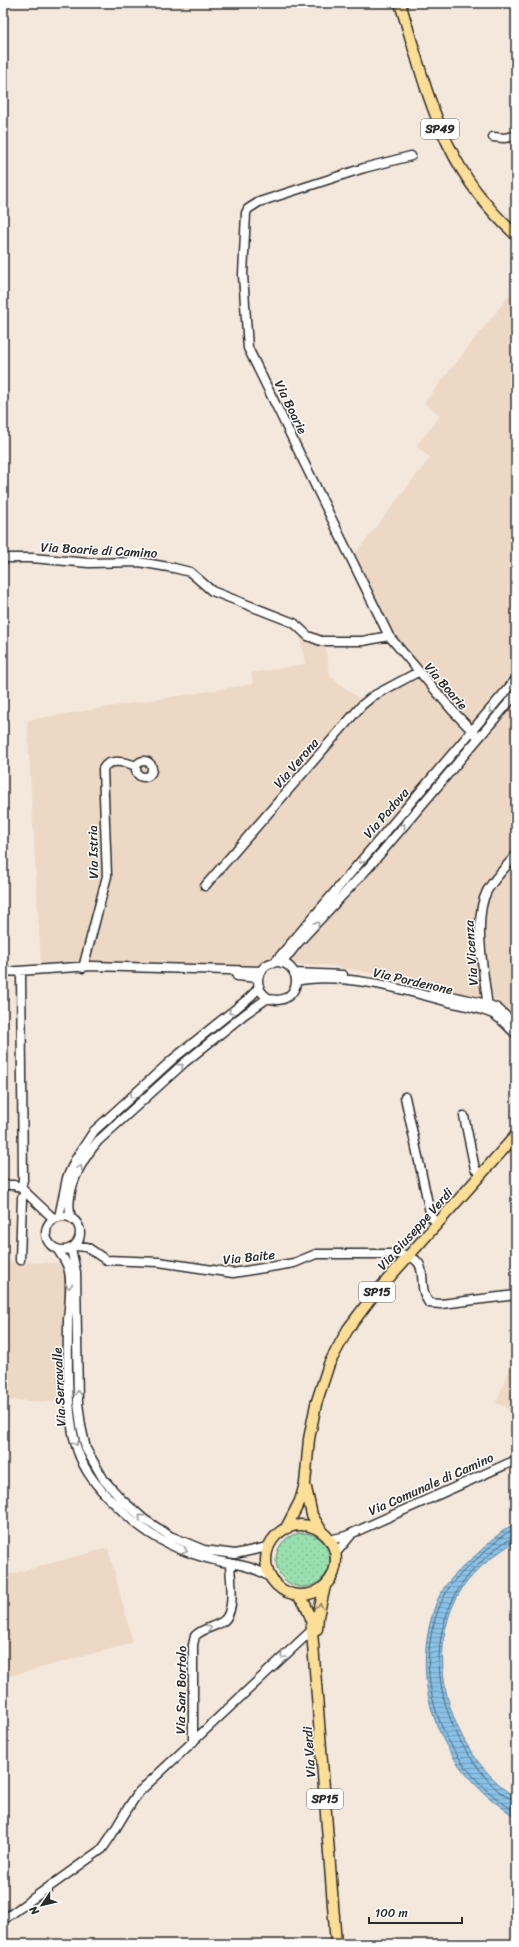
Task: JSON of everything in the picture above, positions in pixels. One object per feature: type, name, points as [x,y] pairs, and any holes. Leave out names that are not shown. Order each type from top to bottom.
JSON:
[{"type":"main road","name":"SP49","points":[[400,3],[435,115],[448,146],[475,191],[496,216],[516,235]]},
{"type":"main road","name":"Via Giuseppe Verdi","points":[[305,1484],[309,1439],[316,1404],[329,1364],[348,1329],[372,1297],[516,1135]]},
{"type":"main road","name":"SP15","points":[[268,1548],[279,1533],[286,1528],[300,1501],[305,1484]]},
{"type":"main road","name":"SP15","points":[[305,1484],[312,1516],[330,1540],[336,1553],[335,1571],[325,1586],[318,1616],[314,1654]]},
{"type":"main road","points":[[286,1528],[298,1524],[321,1530]]},
{"type":"main road","points":[[268,1548],[266,1564],[272,1579],[278,1587],[297,1595],[307,1595],[317,1592],[325,1586]]},
{"type":"main road","name":"SP15","points":[[297,1595],[309,1612],[314,1654]]},
{"type":"main road","name":"Via Verdi","points":[[314,1654],[336,1944]]},
{"type":"street","points":[[493,137],[504,138],[516,136]]},
{"type":"street","name":"Via Boarie","points":[[411,156],[342,175],[259,202],[252,206],[246,213],[243,274],[248,348],[389,636],[418,672],[476,735]]},
{"type":"street","name":"Via Boarie di Camino","points":[[3,558],[32,558],[89,563],[139,562],[174,568],[190,572],[212,591],[294,624],[308,636],[322,641],[363,641],[389,636]]},
{"type":"street","name":"Via Verona","points":[[205,886],[362,705],[373,696],[418,672]]},
{"type":"street","name":"Via Padova","points":[[278,963],[369,867],[476,735],[516,679]]},
{"type":"street","name":"Via Padova","points":[[476,735],[516,694]]},
{"type":"street","name":"Via Istria","points":[[83,968],[107,876],[103,769],[105,765],[109,763],[127,763],[136,766]]},
{"type":"street","name":"Via Vicenza","points":[[487,1008],[480,916],[487,892],[495,878],[516,855]]},
{"type":"street","points":[[260,978],[261,990],[268,998],[279,1000],[289,996],[295,986],[295,977],[278,963],[269,964],[260,978],[256,991],[249,998],[173,1059],[94,1131],[84,1144],[72,1166],[67,1178],[57,1218],[47,1228],[46,1234],[50,1244],[58,1250],[73,1247],[80,1234],[77,1223],[71,1218],[68,1209],[73,1184],[88,1154],[98,1141],[184,1063],[244,1014],[268,998]]},
{"type":"street","points":[[3,972],[83,968],[92,966],[260,978]]},
{"type":"street","points":[[20,1260],[23,1190],[21,972]]},
{"type":"street","name":"Via Pordenone","points":[[295,977],[329,974],[371,978],[487,1008],[497,1008],[516,1025]]},
{"type":"street","name":"Via Pordenone","points":[[487,1008],[516,1034]]},
{"type":"street","points":[[405,1097],[432,1217],[437,1223]]},
{"type":"street","points":[[464,1116],[475,1169],[481,1174]]},
{"type":"street","points":[[3,1185],[14,1185],[23,1190],[32,1200],[57,1218],[71,1218]]},
{"type":"street","points":[[32,1200],[47,1228]]},
{"type":"street","name":"Via Baite","points":[[80,1234],[94,1252]]},
{"type":"street","name":"Via Baite","points":[[73,1247],[86,1247],[106,1260],[159,1262],[232,1273],[294,1263],[316,1254],[360,1253],[408,1256]]},
{"type":"street","name":"Via Serravalle","points":[[73,1247],[76,1272],[78,1403],[81,1426],[86,1449],[104,1480],[122,1500],[145,1520],[170,1536],[204,1550],[235,1554],[268,1548]]},
{"type":"street","name":"Via Serravalle","points":[[58,1250],[67,1264],[69,1274],[68,1331],[71,1424],[80,1458],[88,1473],[99,1488],[131,1519],[143,1528],[182,1551],[261,1571],[272,1579]]},
{"type":"street","points":[[408,1256],[418,1262],[423,1274],[426,1299],[429,1303],[441,1304],[516,1295]]},
{"type":"street","name":"Via Comunale di Camino","points":[[330,1540],[356,1531],[516,1460]]},
{"type":"street","name":"Via Comunale di Camino","points":[[336,1553],[348,1538],[356,1531]]},
{"type":"street","name":"Via San Bortolo","points":[[193,1742],[194,1636],[205,1628],[224,1622],[228,1615],[232,1604],[230,1562]]},
{"type":"street","name":"Via San Bortolo","points":[[3,1920],[102,1849],[139,1792],[312,1630]]},
{"type":"shaded area","points":[[516,287],[516,671],[510,680],[516,686],[516,1020],[498,1003],[412,981],[329,965],[41,964],[27,720],[253,684],[251,673],[305,664],[300,637],[325,644],[330,676],[369,706],[375,699],[427,675],[391,634],[354,555],[430,458],[416,446],[440,416],[424,403]]},
{"type":"shaded area","points":[[3,1262],[62,1263],[64,1267],[67,1396],[61,1402],[3,1400]]},
{"type":"shaded area","points":[[516,1358],[516,1421],[505,1406],[496,1403],[513,1360]]},
{"type":"shaded area","points":[[108,1548],[133,1643],[3,1678],[3,1576]]},
{"type":"green space","points":[[303,1533],[313,1535],[322,1541],[328,1550],[330,1560],[328,1570],[322,1579],[313,1585],[303,1587],[293,1585],[284,1579],[278,1570],[276,1560],[278,1550],[284,1541],[293,1535]]},
{"type":"water","points":[[516,1523],[516,1541],[498,1553],[480,1568],[459,1593],[454,1603],[446,1629],[443,1656],[445,1684],[451,1710],[462,1736],[477,1760],[495,1780],[516,1797],[516,1817],[495,1802],[476,1785],[460,1766],[446,1745],[436,1723],[429,1699],[426,1674],[426,1648],[434,1609],[444,1588],[459,1570],[490,1542],[505,1529]]}]
